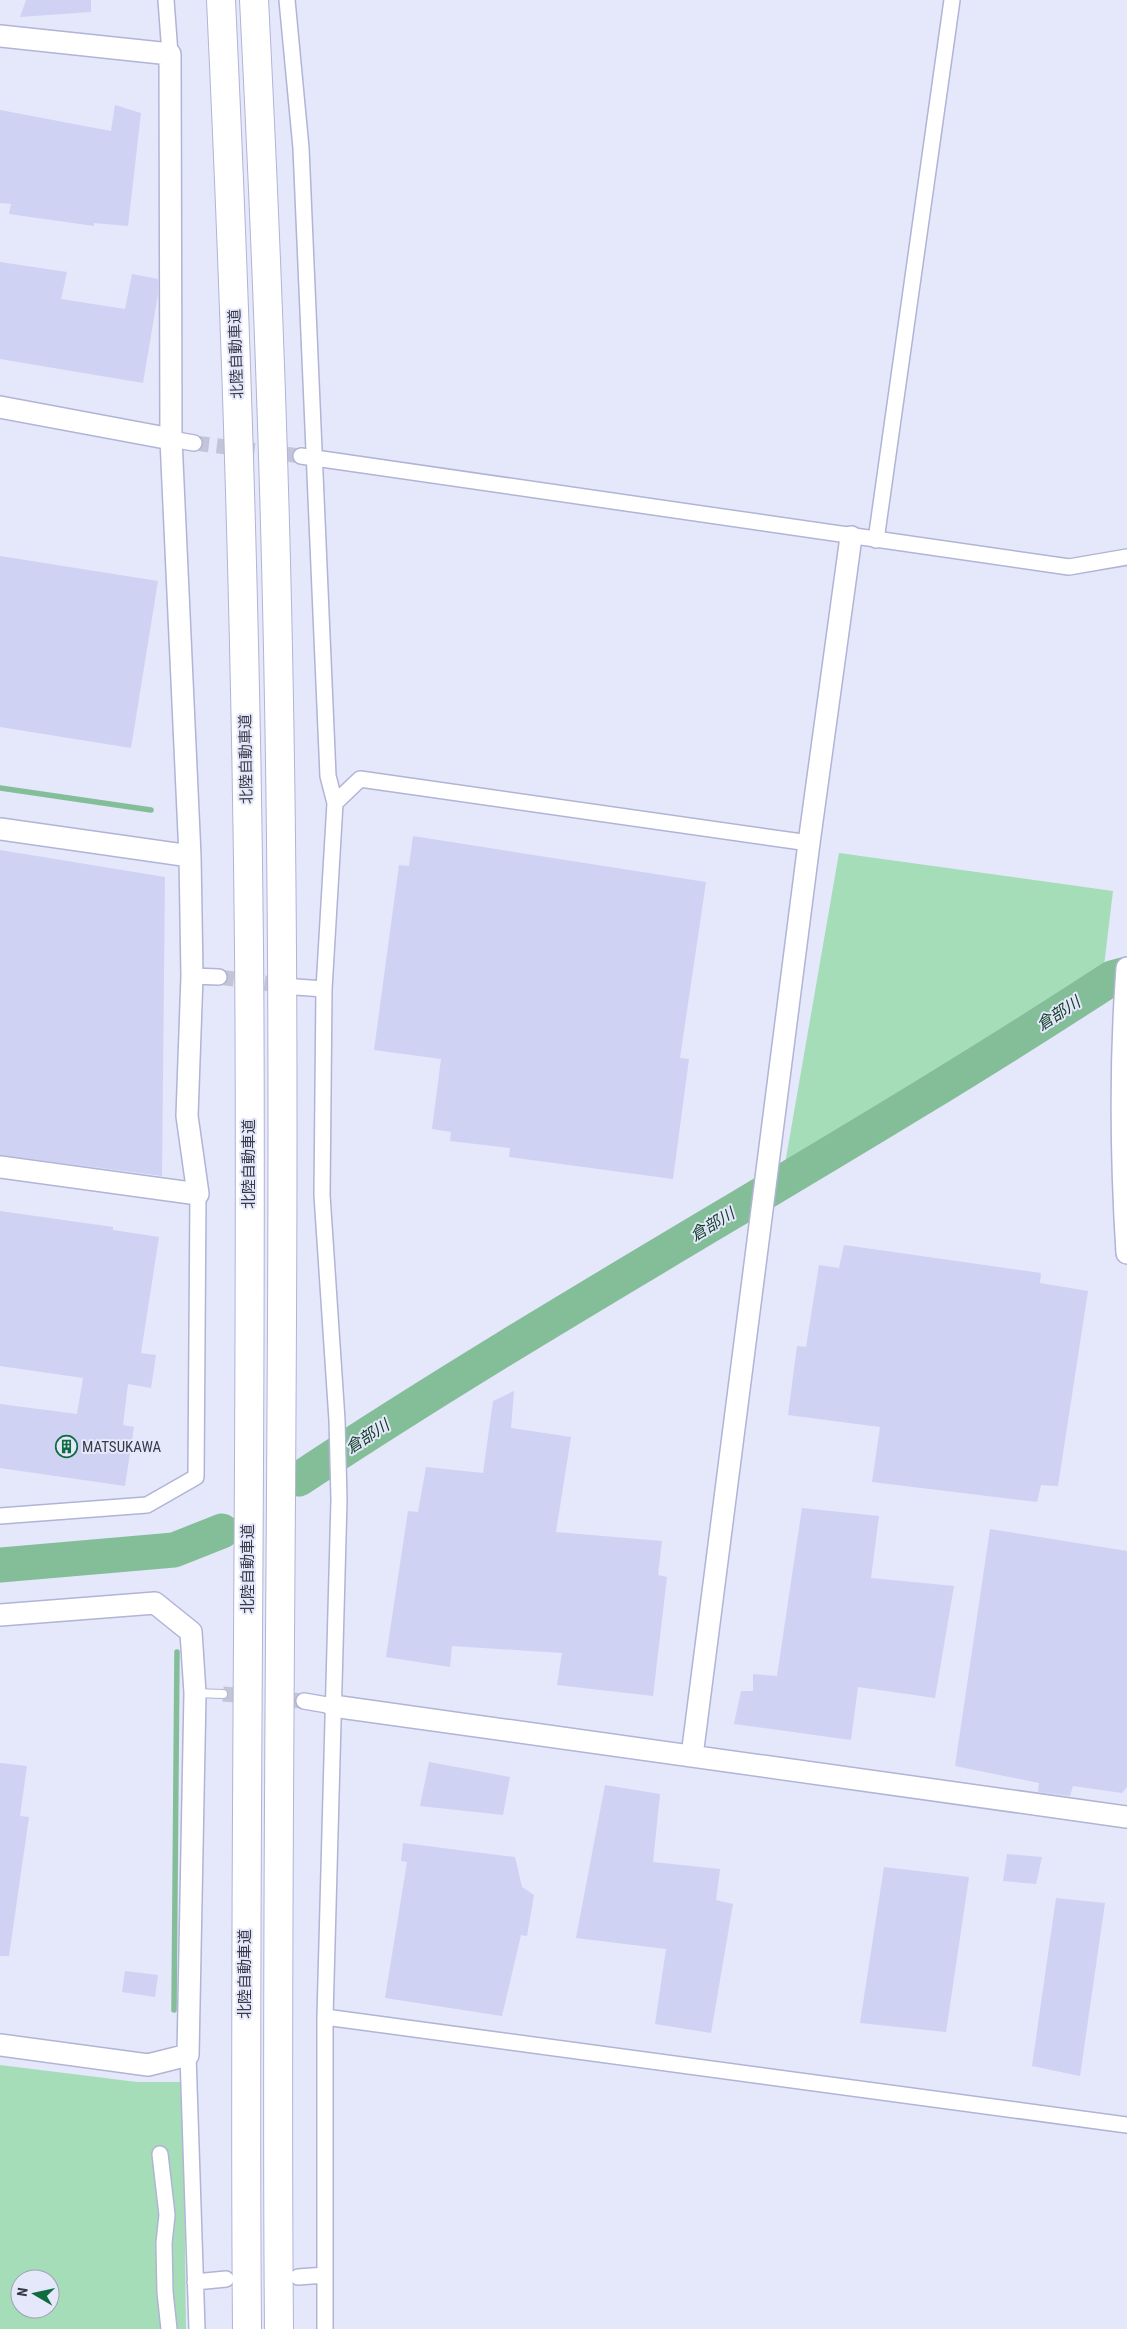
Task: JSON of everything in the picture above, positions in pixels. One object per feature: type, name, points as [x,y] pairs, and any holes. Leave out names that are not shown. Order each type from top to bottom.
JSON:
[{"type":"highway","name":"北陸自動車道","points":[[221,0],[240,455],[249,962],[249,1448],[245,2017],[247,2329]]},
{"type":"highway","points":[[254,0],[273,436],[280,721],[282,1201],[278,2014],[279,2329]]},
{"type":"street","points":[[0,1516],[147,1505],[196,1477],[198,1194],[187,1116],[192,976],[190,856],[171,439],[170,54],[166,0]]},
{"type":"street","points":[[287,0],[300,148],[308,457],[328,776],[335,803],[324,989],[322,1195],[338,1420],[339,1500],[325,2018],[325,2329]]},
{"type":"street","points":[[876,540],[952,0]]},
{"type":"street","points":[[0,36],[170,54]]},
{"type":"street","points":[[0,407],[194,443]]},
{"type":"street","points":[[308,457],[1069,567],[1127,557]]},
{"type":"street","points":[[692,1756],[851,537]]},
{"type":"street","points":[[335,803],[360,778],[810,843]]},
{"type":"street","points":[[0,829],[190,856]]},
{"type":"street","points":[[1127,968],[1123,1017],[1121,1137],[1127,1253]]},
{"type":"street","points":[[192,976],[219,977]]},
{"type":"street","points":[[296,988],[324,989]]},
{"type":"street","points":[[0,1167],[198,1194]]},
{"type":"street","points":[[0,1615],[155,1603],[191,1632],[196,1692],[188,2055],[197,2329]]},
{"type":"street","points":[[304,1701],[1127,1817]]},
{"type":"street","points":[[325,2018],[1127,2124]]},
{"type":"street","points":[[0,2045],[148,2065],[188,2055]]},
{"type":"street","points":[[160,2154],[167,2215],[164,2243],[165,2292],[169,2329]]},
{"type":"street","points":[[298,2277],[325,2275]]},
{"type":"street","points":[[196,2282],[226,2279]]},
{"type":"lane","points":[[196,1692],[223,1694]]},
{"type":"green space","points":[[839,853],[1113,891],[1104,966],[785,1164]]},
{"type":"green space","points":[[0,2065],[137,2082],[183,2082],[186,2329],[0,2329]]},
{"type":"building","points":[[26,0],[91,0],[91,12],[20,17]]},
{"type":"building","points":[[115,105],[141,113],[128,226],[94,223],[94,226],[9,214],[11,204],[0,203],[0,110],[111,131]]},
{"type":"building","points":[[0,262],[67,272],[61,299],[125,309],[132,274],[158,279],[158,294],[143,383],[0,359]]},
{"type":"building","points":[[0,556],[158,581],[131,748],[0,727]]},
{"type":"building","points":[[413,836],[706,882],[680,1058],[689,1059],[673,1179],[509,1157],[510,1148],[450,1141],[451,1132],[432,1129],[441,1059],[374,1050],[399,865],[409,866]]},
{"type":"building","points":[[0,850],[165,877],[162,1176],[0,1155]]},
{"type":"building","points":[[0,1211],[113,1227],[113,1230],[159,1237],[141,1353],[156,1355],[151,1388],[128,1384],[123,1425],[134,1427],[125,1486],[0,1468],[0,1404],[77,1414],[83,1378],[0,1366]]},
{"type":"building","points":[[844,1245],[1041,1273],[1040,1283],[1088,1291],[1058,1486],[1041,1485],[1037,1502],[872,1482],[880,1427],[788,1415],[797,1346],[806,1347],[819,1265],[839,1268]]},
{"type":"building","points":[[514,1391],[511,1428],[571,1437],[556,1532],[662,1541],[658,1575],[667,1577],[653,1696],[557,1685],[562,1653],[452,1646],[450,1667],[386,1657],[408,1511],[418,1512],[426,1467],[483,1473],[493,1401]]},
{"type":"building","points":[[802,1508],[879,1516],[871,1578],[954,1586],[935,1698],[858,1687],[851,1740],[734,1724],[741,1691],[753,1691],[753,1674],[777,1676]]},
{"type":"building","points":[[990,1529],[1127,1551],[1127,1787],[1122,1793],[1073,1786],[1070,1796],[1038,1792],[1039,1783],[955,1766]]},
{"type":"building","points":[[429,1762],[510,1777],[503,1815],[420,1806]]},
{"type":"building","points":[[0,1763],[27,1766],[20,1816],[29,1817],[9,1956],[0,1956]]},
{"type":"building","points":[[605,1785],[660,1794],[653,1862],[720,1869],[716,1900],[733,1904],[711,2033],[655,2024],[666,1949],[576,1938]]},
{"type":"building","points":[[403,1843],[515,1857],[522,1887],[534,1895],[527,1936],[521,1935],[502,2016],[385,1998],[407,1862],[401,1861]]},
{"type":"building","points":[[1007,1854],[1042,1857],[1036,1884],[1003,1881]]},
{"type":"building","points":[[884,1867],[969,1877],[946,2032],[860,2023]]},
{"type":"building","points":[[1056,1898],[1105,1903],[1080,2076],[1032,2066]]},
{"type":"building","points":[[125,1971],[158,1975],[155,1997],[122,1992]]},
{"type":"waterway","points":[[0,788],[151,810]]},
{"type":"waterway","name":"倉部川","points":[[299,1479],[501,1351],[910,1105],[1112,978],[1127,974]]},
{"type":"waterway","name":"倉部川","points":[[0,1565],[174,1550],[222,1531]]},
{"type":"waterway","points":[[174,2010],[177,1652]]},
{"type":"tunnel","points":[[194,443],[301,456]]},
{"type":"tunnel","points":[[219,977],[287,986]]},
{"type":"tunnel","points":[[223,1694],[304,1701]]},
{"type":"place","name":"MATSUKAWA","points":[[66,1447]]}]
